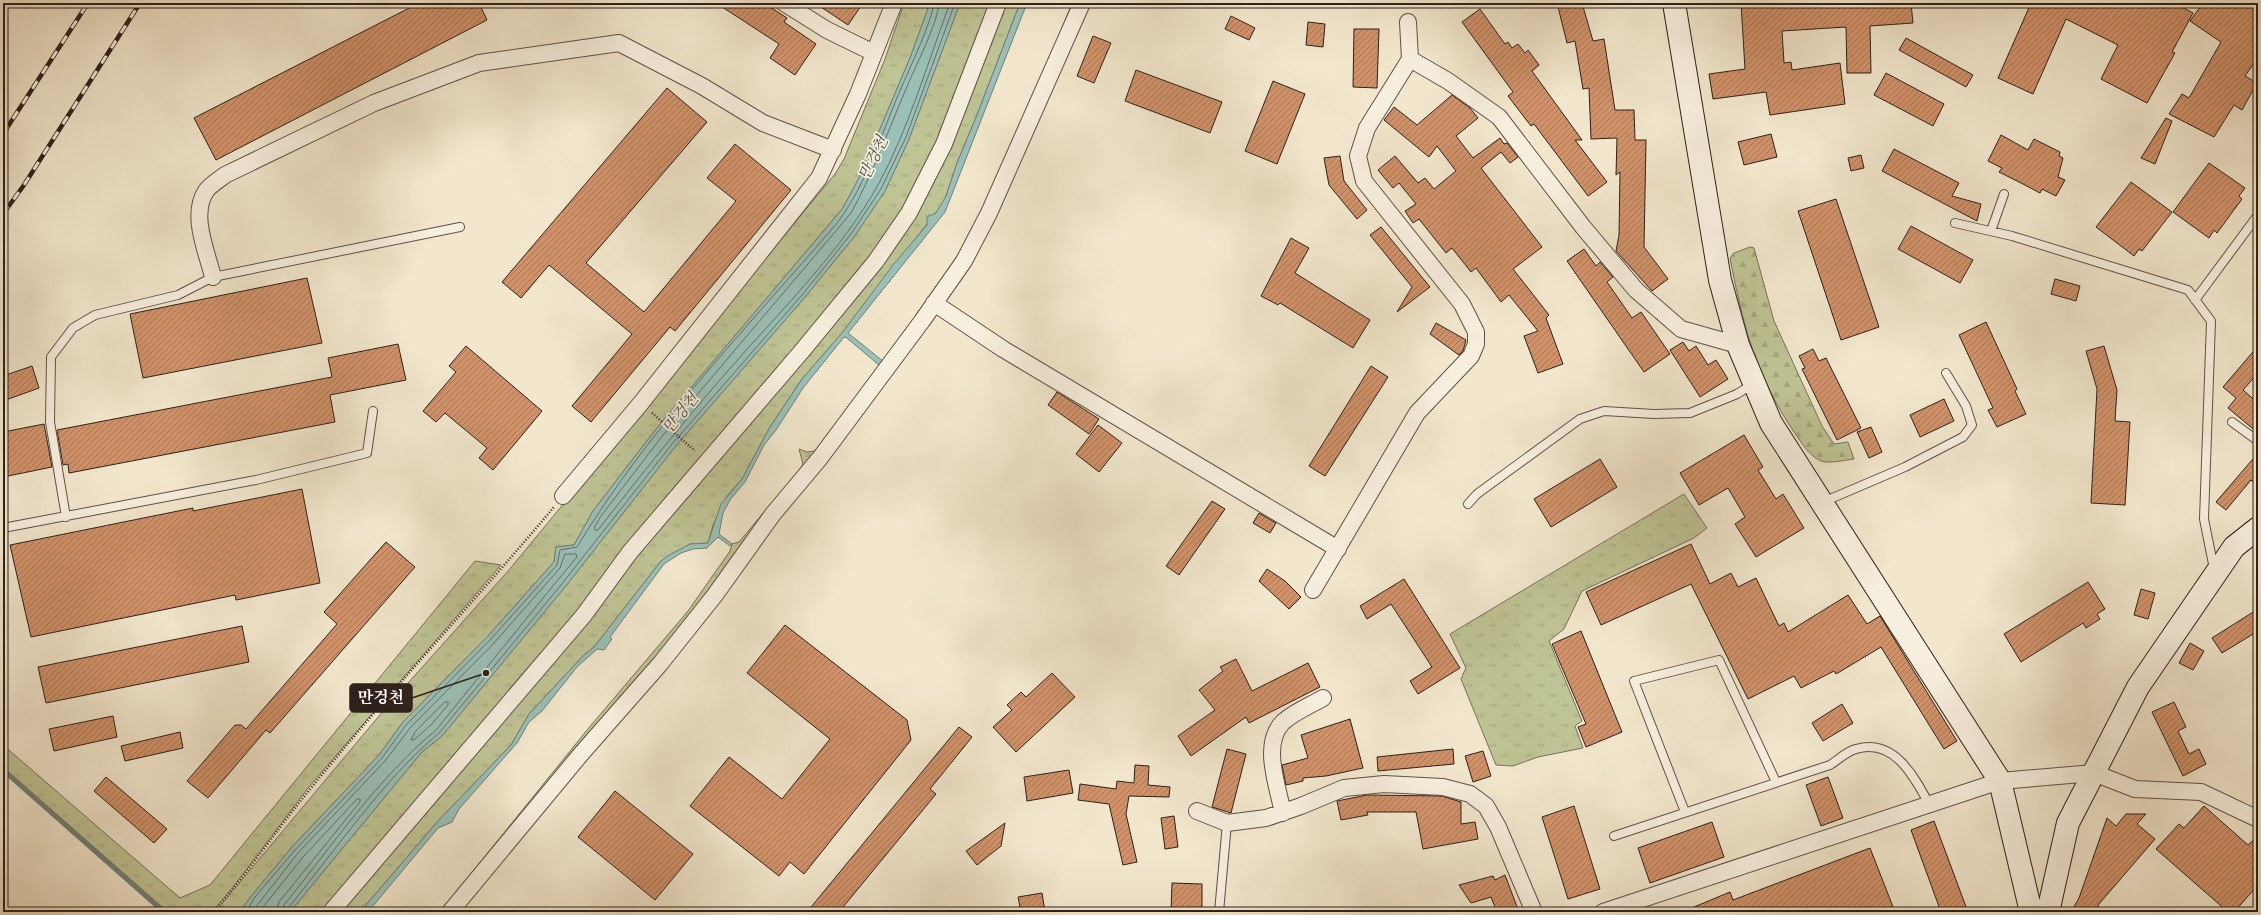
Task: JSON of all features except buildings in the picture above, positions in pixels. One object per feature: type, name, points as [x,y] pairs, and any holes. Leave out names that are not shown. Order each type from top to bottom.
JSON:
[{"type":"street","points":[[784,3],[827,30],[874,53]]},
{"type":"street","points":[[563,496],[641,403],[819,178],[833,150],[894,3]]},
{"type":"street","points":[[331,912],[584,615],[630,552],[827,321],[876,261],[909,213],[944,144],[998,3]]},
{"type":"street","points":[[450,912],[576,760],[660,664],[714,595],[773,514],[820,458],[964,261],[989,213],[1082,3]]},
{"type":"street","points":[[1674,3],[1720,280],[1738,345],[1771,424],[2000,781],[2031,912]]},
{"type":"street","points":[[1313,590],[1417,413],[1471,356],[1476,344],[1476,332],[1462,304],[1364,181],[1358,156],[1367,128],[1410,59],[1408,22]]},
{"type":"street","points":[[213,277],[198,216],[201,200],[207,190],[225,175],[374,102],[479,63],[619,43],[702,86],[763,124],[833,150]]},
{"type":"street","points":[[1410,59],[1448,81],[1499,117],[1583,227],[1636,290],[1681,329],[1738,345]]},
{"type":"street","points":[[934,304],[1003,349],[1338,549]]},
{"type":"street","points":[[2048,912],[2068,823],[2138,687],[2234,547],[2258,528]]},
{"type":"street","points":[[1283,812],[1272,756],[1275,737],[1283,723],[1323,698]]},
{"type":"street","points":[[1603,912],[2000,781],[2094,773],[2134,789],[2201,792],[2258,819]]},
{"type":"street","points":[[1197,811],[1227,823],[1266,818],[1344,788],[1384,784],[1443,787],[1470,794],[1486,806],[1498,827],[1534,912]]},
{"type":"lane","points":[[1991,231],[2004,194]]},
{"type":"lane","points":[[2195,300],[2258,215]]},
{"type":"lane","points":[[1955,223],[1991,231],[2188,290],[2210,320],[2204,520],[2215,574]]},
{"type":"lane","points":[[66,517],[50,422],[51,357],[73,328],[95,315],[178,295],[213,277],[460,227]]},
{"type":"lane","points":[[1822,502],[1905,467],[1963,437],[1972,425],[1966,406],[1946,373]]},
{"type":"lane","points":[[1468,504],[1477,494],[1580,419],[1604,411],[1654,414],[1690,413],[1737,394],[1754,384]]},
{"type":"lane","points":[[3,528],[256,480],[367,453],[372,411]]},
{"type":"lane","points":[[2232,422],[2258,441]]},
{"type":"lane","points":[[1685,812],[1634,681],[1719,660],[1776,782]]},
{"type":"lane","points":[[1614,836],[1830,764],[1855,749],[1874,746],[1892,752],[1918,782],[1930,804]]},
{"type":"lane","points":[[1218,912],[1227,823]]},
{"type":"path","points":[[665,425],[708,461]]},
{"type":"path","points":[[213,912],[232,891],[310,789],[438,638],[491,582],[563,496]]},
{"type":"green space","points":[[904,3],[930,3],[910,58],[861,174],[843,208],[656,429],[593,511],[574,545],[556,547],[554,562],[488,636],[403,722],[379,755],[292,847],[252,895],[240,912],[215,912],[384,710],[509,570],[835,174],[844,159],[885,59]]},
{"type":"green space","points":[[960,3],[995,3],[908,212],[329,912],[290,912],[421,753],[442,736],[565,587],[675,447],[805,297],[854,237],[885,191],[909,139]]},
{"type":"green space","points":[[1001,3],[1020,3],[941,206],[842,333],[802,379],[770,427],[742,479],[727,496],[713,525],[708,543],[690,544],[661,561],[594,647],[583,656],[529,714],[511,745],[438,821],[360,912],[334,912],[911,214]]},
{"type":"green space","points":[[1072,3],[1077,3],[997,191],[935,298],[784,492],[744,540],[686,621],[446,912],[440,912],[587,730],[688,611],[730,551],[732,544],[739,542],[799,470],[803,464],[799,449],[807,452],[815,451],[941,283],[981,216],[1031,106]]},
{"type":"green space","points":[[1750,247],[1754,248],[1774,321],[1822,426],[1834,444],[1848,442],[1854,459],[1824,462],[1812,455],[1794,432],[1769,390],[1752,348],[1740,305],[1730,258],[1734,253]]},
{"type":"green space","points":[[1684,494],[1707,528],[1694,538],[1582,591],[1564,629],[1549,641],[1582,721],[1575,726],[1583,748],[1538,757],[1513,766],[1496,765],[1461,679],[1466,668],[1450,634]]},
{"type":"green space","points":[[475,561],[501,565],[308,788],[231,890],[212,912],[168,912],[3,767],[3,745],[180,898],[210,885]]},
{"type":"water","points":[[930,3],[960,3],[909,139],[885,191],[854,237],[805,297],[675,447],[565,587],[442,736],[421,753],[290,912],[240,912],[252,895],[292,847],[379,755],[403,722],[488,636],[554,562],[556,547],[574,545],[593,511],[656,429],[843,208],[861,174],[910,58]]},
{"type":"water","points":[[1020,3],[1027,3],[945,212],[848,333],[884,362],[880,366],[844,337],[803,388],[776,430],[764,445],[745,482],[730,500],[723,513],[719,534],[732,544],[730,546],[718,537],[707,548],[693,549],[681,553],[664,564],[610,637],[612,639],[604,650],[597,649],[577,667],[542,711],[529,722],[517,743],[459,809],[452,822],[438,828],[368,912],[360,912],[438,821],[511,745],[529,714],[583,656],[594,647],[661,561],[690,544],[708,543],[721,504],[742,479],[770,427],[802,379],[842,333],[893,265],[927,225],[927,217],[936,213],[946,196],[957,163]]},
{"type":"waterway","points":[[3,770],[164,912]]},
{"type":"railway","points":[[3,134],[88,3]]},
{"type":"railway","points":[[3,214],[24,185],[140,3]]},
{"type":"place","name":"만겅천","points":[[486,673]]}]
